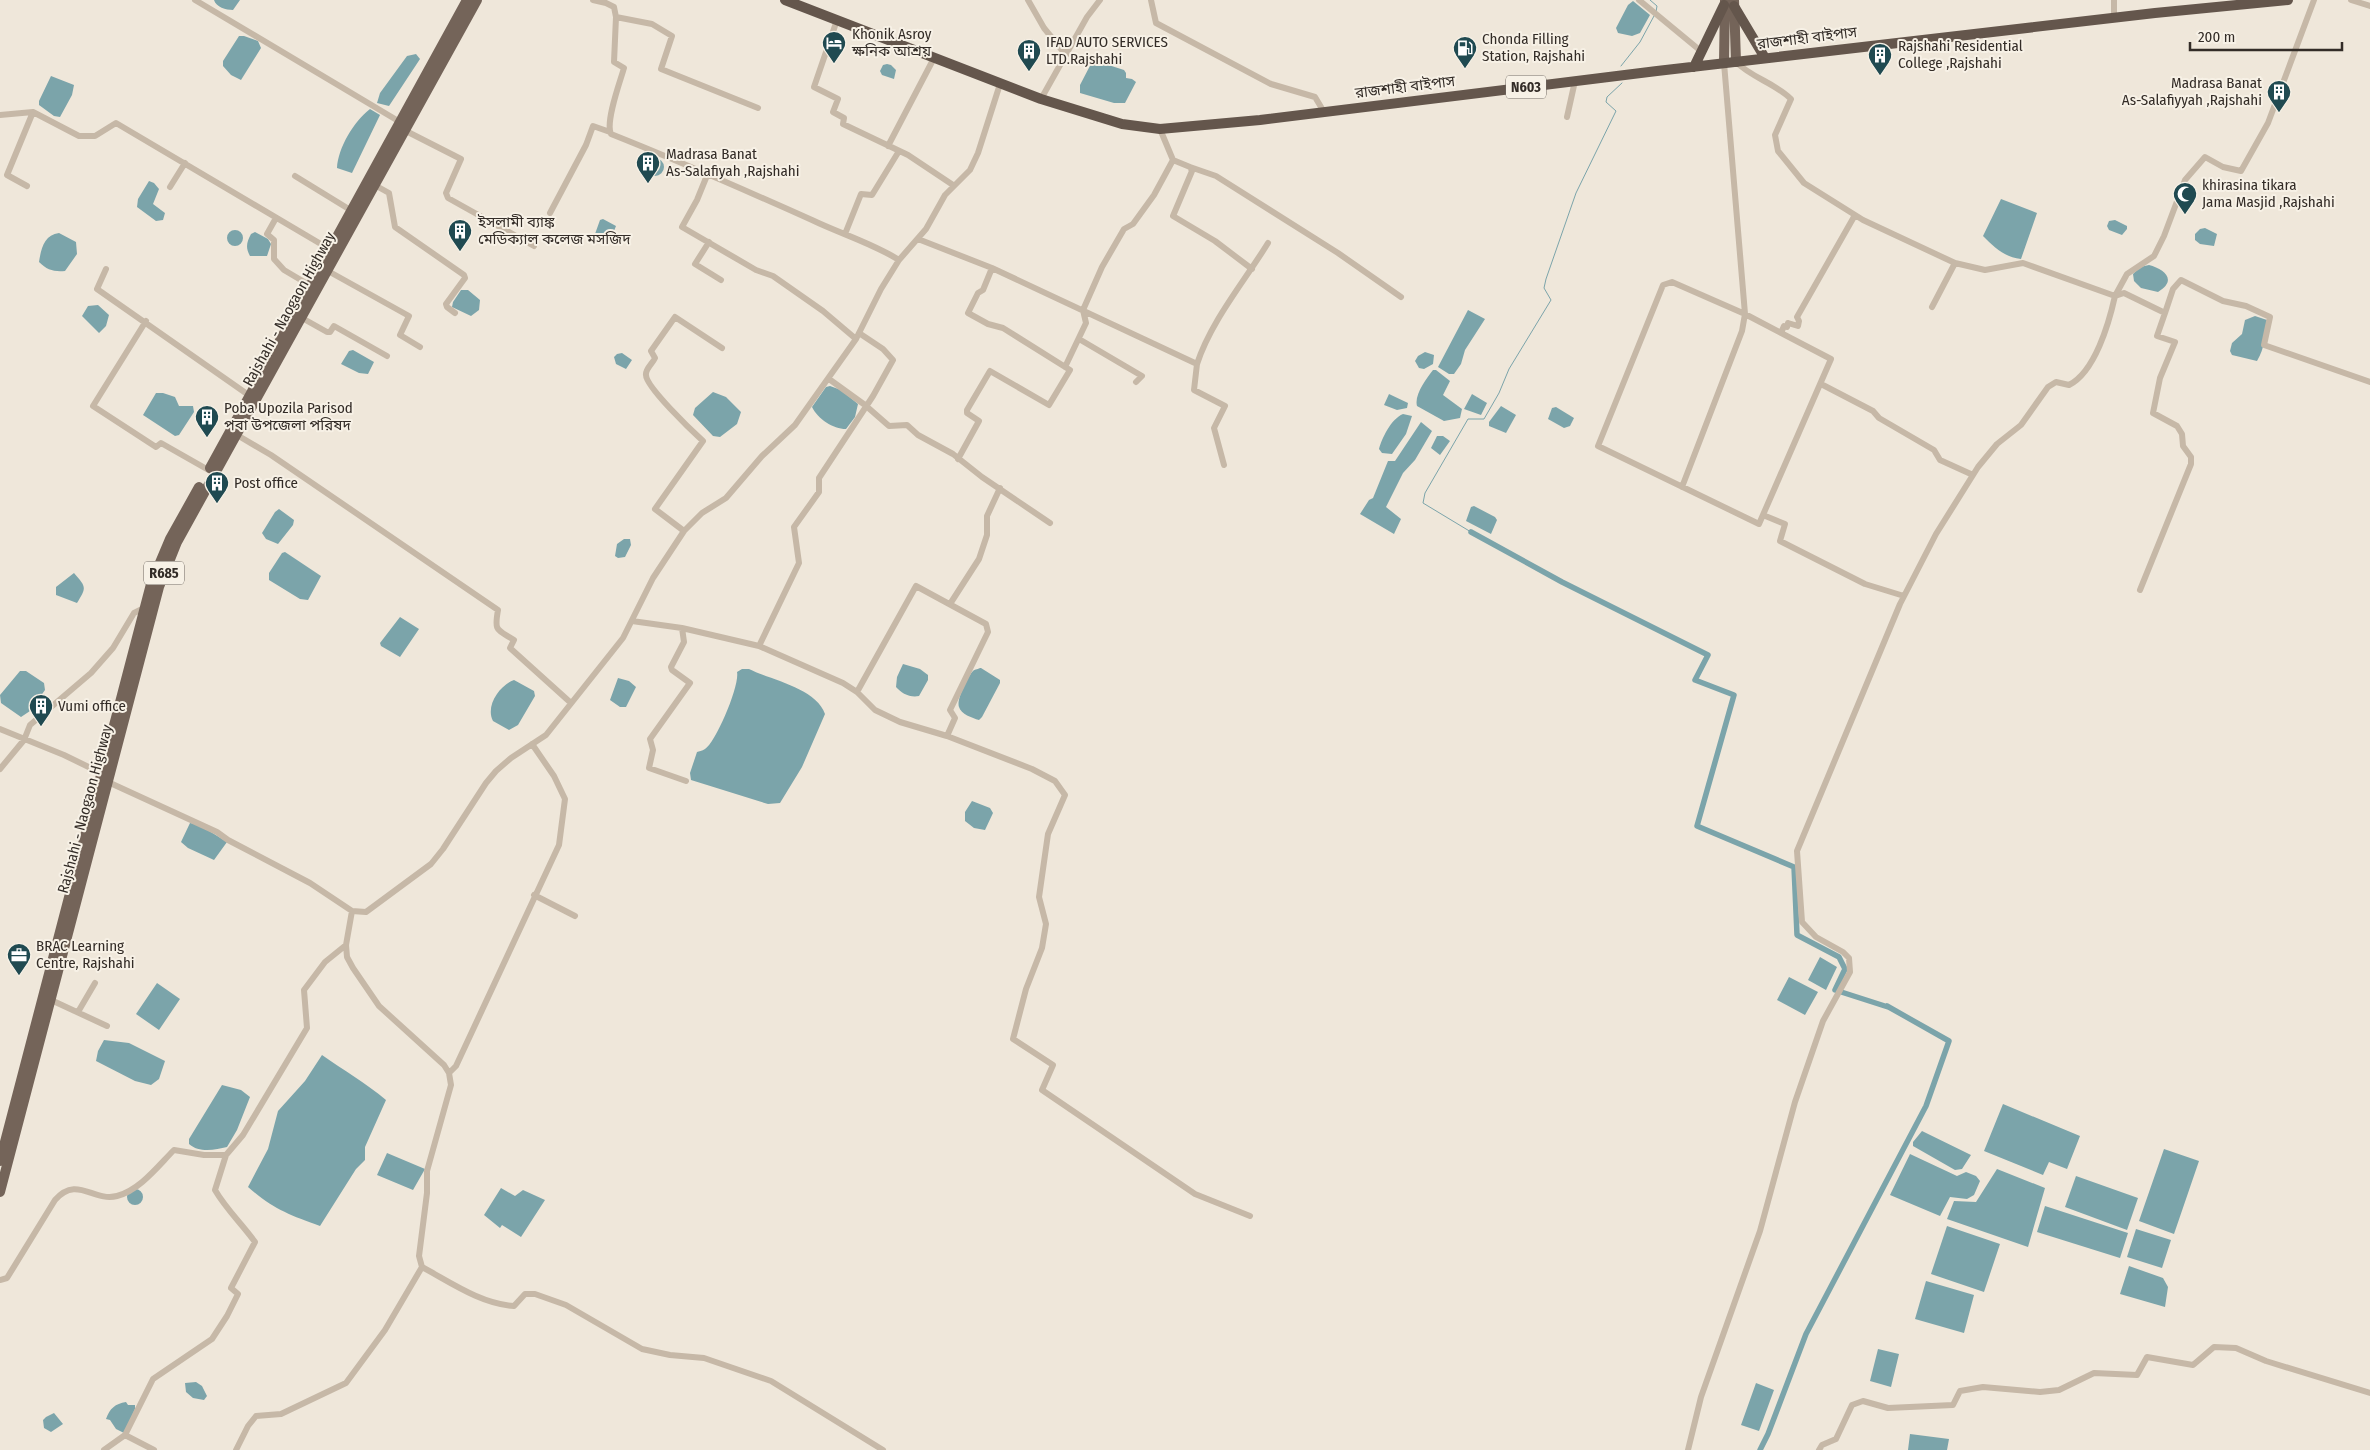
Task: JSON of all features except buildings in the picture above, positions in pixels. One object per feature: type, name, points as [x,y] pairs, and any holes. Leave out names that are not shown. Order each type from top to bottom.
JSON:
[{"type":"highway","name":"রাজশাহী বাইপাস","points":[[785,0],[1041,99],[1122,124],[1160,129],[1197,127],[1765,58],[2288,0]]},
{"type":"highway","points":[[1694,67],[1729,3],[1765,58]]},
{"type":"main road","name":"Rajshahi - Naogaon Highway","points":[[0,1161],[106,778],[151,584],[170,539],[237,435],[328,271],[371,183],[467,0]]},
{"type":"main road","name":"Rajshahi - Naogaon Highway","points":[[402,126],[477,0]]},
{"type":"main road","points":[[1729,3],[1736,62]]},
{"type":"main road","points":[[1724,63],[1729,3]]},
{"type":"main road","name":"Rajshahi - Naogaon Highway","points":[[119,723],[159,587],[177,542],[250,396],[352,211],[371,183]]},
{"type":"main road","name":"Rajshahi - Naogaon Highway","points":[[0,1192],[51,1000],[93,826]]},
{"type":"street","points":[[195,0],[402,126],[462,159],[446,193],[448,198],[534,246]]},
{"type":"street","points":[[593,0],[606,3],[614,8],[616,17],[614,62],[624,68],[614,103],[610,132]]},
{"type":"street","points":[[1028,0],[1044,28],[1066,55]]},
{"type":"street","points":[[1041,99],[1087,17],[1100,0]]},
{"type":"street","points":[[1151,0],[1156,23],[1271,84],[1315,97],[1324,112]]},
{"type":"street","points":[[1639,0],[1679,31],[1702,52]]},
{"type":"street","points":[[2114,0],[2114,18]]},
{"type":"street","points":[[1688,1450],[1702,1397],[1760,1232],[1798,1093],[1823,1021],[1850,972],[1849,958],[1844,952],[1816,937],[1802,922],[1797,851],[1847,725],[1904,596],[1936,534],[1973,475],[1997,444],[2021,425],[2048,387],[2056,382],[2069,385],[2082,374],[2109,326],[2116,296],[2127,274],[2154,256],[2164,236],[2185,180],[2206,158],[2223,167],[2241,171],[2268,123],[2314,0]]},
{"type":"street","points":[[2351,0],[2370,6]]},
{"type":"street","points":[[616,17],[652,24],[672,36],[662,69],[758,108]]},
{"type":"street","points":[[837,20],[814,87],[838,99],[833,112],[844,118],[843,124],[899,151],[953,185]]},
{"type":"street","points":[[888,146],[934,58]]},
{"type":"street","points":[[1736,62],[1743,69],[1782,90],[1791,99],[1775,135],[1778,151],[1804,183],[1855,214],[1954,263],[1985,270],[2023,263],[2116,296],[2124,293],[2165,313]]},
{"type":"street","points":[[1682,487],[1739,341],[1745,314],[1724,63]]},
{"type":"street","points":[[1566,118],[1575,81]]},
{"type":"street","points":[[0,729],[64,755],[106,778],[217,832],[228,840],[310,883],[352,911],[366,912],[431,864],[444,849],[486,783],[511,758],[546,735],[623,638],[653,578],[684,531],[702,513],[726,498],[762,456],[795,425],[829,380],[857,336],[898,260],[926,229],[953,185],[970,170],[978,153],[1000,84]]},
{"type":"street","points":[[28,186],[7,174],[33,112]]},
{"type":"street","points":[[0,115],[33,112],[79,136],[95,136],[116,123],[331,250]]},
{"type":"street","points":[[550,213],[586,144],[593,126],[708,173],[884,251],[898,260]]},
{"type":"street","points":[[1160,129],[1173,160],[1216,176],[1270,212],[1338,253],[1401,297]]},
{"type":"street","points":[[845,234],[861,194],[872,195],[899,151]]},
{"type":"street","points":[[1065,367],[1086,322],[1083,310],[1102,267],[1124,229],[1133,224],[1154,195],[1173,160]]},
{"type":"street","points":[[170,187],[185,163]]},
{"type":"street","points":[[1190,167],[1192,171],[1173,216],[1215,241],[1252,269]]},
{"type":"street","points":[[708,173],[697,200],[682,227],[756,270],[773,276],[857,336],[883,349],[893,360],[873,396],[819,478],[819,492],[794,527],[799,563],[759,646]]},
{"type":"street","points":[[296,176],[352,211]]},
{"type":"street","points":[[371,183],[389,193],[395,226],[464,275],[465,278],[446,304],[455,313]]},
{"type":"street","points":[[1781,333],[1784,326],[1787,327],[1788,323],[1798,326],[1799,321],[1797,317],[1855,214]]},
{"type":"street","points":[[276,218],[267,234],[274,240],[274,259],[284,270],[311,286]]},
{"type":"street","points":[[918,238],[992,268],[1197,364]]},
{"type":"street","points":[[709,242],[695,264],[721,280]]},
{"type":"street","points":[[1224,465],[1214,428],[1225,406],[1194,390],[1197,364],[1204,342],[1268,243]]},
{"type":"street","points":[[1932,307],[1954,263]]},
{"type":"street","points":[[958,459],[979,421],[966,413],[967,410],[990,371],[1048,405],[1070,370],[1003,328],[988,324],[968,313],[978,292],[983,290],[992,268]]},
{"type":"street","points":[[106,269],[97,289],[146,321],[250,396]]},
{"type":"street","points":[[328,271],[409,316],[400,335],[420,348]]},
{"type":"street","points":[[2140,590],[2191,464],[2191,456],[2183,446],[2182,434],[2177,426],[2153,413],[2160,378],[2175,342],[2157,336],[2173,289],[2181,280],[2223,301],[2246,306],[2270,317],[2264,345],[2370,382]]},
{"type":"street","points":[[1672,282],[1745,314],[1781,333],[1831,359],[1759,524],[1598,446],[1663,285],[1672,282]]},
{"type":"street","points":[[684,531],[655,509],[702,441],[655,390],[646,377],[646,372],[655,358],[651,351],[675,317],[722,348]]},
{"type":"street","points":[[302,318],[327,332],[330,332],[334,326],[387,356]]},
{"type":"street","points":[[146,321],[93,406],[156,447],[161,443],[212,472]]},
{"type":"street","points":[[1079,339],[1142,376],[1136,382]]},
{"type":"street","points":[[829,380],[866,405],[889,426],[907,425],[918,435],[953,454],[1050,523]]},
{"type":"street","points":[[1821,384],[1873,411],[1879,418],[1896,426],[1901,431],[1934,450],[1940,460],[1973,475]]},
{"type":"street","points":[[237,435],[271,455],[498,610],[495,622],[497,629],[514,640],[510,648],[571,703]]},
{"type":"street","points":[[950,604],[979,559],[987,535],[987,516],[1000,488]]},
{"type":"street","points":[[1763,515],[1785,524],[1780,542],[1865,584],[1904,596]]},
{"type":"street","points":[[857,692],[916,586],[986,624],[988,632],[950,710],[955,718],[947,736]]},
{"type":"street","points":[[0,769],[24,740],[30,725],[91,673],[113,648],[134,613],[144,608]]},
{"type":"street","points":[[632,621],[682,628],[759,646],[791,658],[857,692],[875,710],[900,722],[947,736],[1032,769],[1055,781],[1065,795],[1048,834],[1039,897],[1046,924],[1042,948],[1026,989],[1013,1039],[1053,1065],[1042,1090],[1195,1194],[1250,1216]]},
{"type":"street","points":[[682,628],[684,642],[671,667],[672,670],[690,683],[650,739],[653,750],[650,768],[686,781]]},
{"type":"street","points":[[449,1073],[456,1066],[559,844],[565,799],[554,776],[532,744]]},
{"type":"street","points":[[534,895],[575,916]]},
{"type":"street","points":[[352,911],[346,945],[347,957],[353,968],[379,1006],[444,1065],[449,1073],[451,1085],[427,1171],[427,1194],[419,1256],[422,1266],[476,1295],[503,1305],[514,1306],[525,1294],[535,1294],[566,1305],[642,1349],[670,1355],[704,1358],[772,1381],[883,1450]]},
{"type":"street","points":[[104,1450],[125,1436],[154,1379],[212,1339],[238,1294],[231,1288],[255,1242],[222,1202],[215,1190],[226,1155],[243,1135],[307,1028],[304,990],[325,962],[346,945]]},
{"type":"street","points":[[78,1012],[95,983]]},
{"type":"street","points":[[51,1000],[107,1026]]},
{"type":"street","points":[[0,1280],[7,1278],[55,1200],[63,1191],[71,1188],[113,1197],[122,1194],[149,1176],[174,1150],[204,1155],[226,1155]]},
{"type":"street","points":[[236,1450],[248,1426],[256,1416],[281,1414],[346,1384],[385,1330],[422,1266]]},
{"type":"street","points":[[1819,1450],[1822,1444],[1836,1439],[1852,1405],[1863,1401],[1888,1408],[1953,1405],[1960,1391],[1984,1387],[2040,1392],[2059,1390],[2094,1374],[2137,1375],[2147,1357],[2193,1365],[2214,1347],[2236,1348],[2266,1361],[2370,1392]]},
{"type":"street","points":[[125,1436],[154,1450]]},
{"type":"water","points":[[214,0],[240,0],[233,10],[222,8]]},
{"type":"water","points":[[1633,1],[1650,15],[1640,33],[1632,36],[1618,33],[1616,28],[1628,5]]},
{"type":"water","points":[[239,36],[258,41],[261,48],[241,80],[231,75],[223,66],[223,61]]},
{"type":"water","points":[[416,54],[420,59],[389,106],[377,103],[380,93],[407,56]]},
{"type":"water","points":[[1093,60],[1124,70],[1126,78],[1136,82],[1125,103],[1114,103],[1080,93],[1080,85]]},
{"type":"water","points":[[887,64],[896,70],[894,79],[882,75],[880,71],[883,65]]},
{"type":"water","points":[[51,76],[74,85],[72,95],[60,117],[54,116],[39,105],[39,101]]},
{"type":"water","points":[[370,109],[380,115],[352,173],[337,168],[340,152],[348,136],[358,120]]},
{"type":"water","points":[[655,158],[661,161],[664,167],[661,173],[655,176],[649,173],[646,167],[649,161]]},
{"type":"water","points":[[149,181],[154,183],[159,189],[153,204],[165,213],[163,220],[156,221],[137,207],[138,199]]},
{"type":"water","points":[[2001,199],[2037,213],[2021,259],[2004,254],[1983,236]]},
{"type":"water","points":[[603,219],[616,226],[610,241],[595,234],[600,220]]},
{"type":"water","points":[[2115,220],[2127,226],[2122,235],[2109,230],[2107,226],[2109,221]]},
{"type":"water","points":[[2205,228],[2217,234],[2214,246],[2200,244],[2195,240],[2195,234],[2200,229]]},
{"type":"water","points":[[235,230],[241,232],[243,238],[241,244],[235,246],[229,244],[227,238],[229,232]]},
{"type":"water","points":[[255,232],[268,239],[271,244],[267,256],[250,256],[247,250],[251,234]]},
{"type":"water","points":[[59,233],[76,242],[77,254],[65,271],[51,270],[39,262],[44,243],[54,234]]},
{"type":"water","points":[[2149,265],[2160,269],[2168,279],[2164,288],[2158,292],[2141,288],[2134,281],[2133,274],[2140,267]]},
{"type":"water","points":[[461,290],[468,290],[480,300],[479,310],[471,316],[452,307]]},
{"type":"water","points":[[98,305],[109,315],[106,326],[99,333],[82,316],[88,306]]},
{"type":"water","points":[[1468,310],[1485,319],[1465,350],[1461,364],[1454,374],[1449,374],[1438,367]]},
{"type":"water","points":[[2255,316],[2267,320],[2260,356],[2257,361],[2232,355],[2230,351],[2232,343],[2242,334],[2245,320]]},
{"type":"water","points":[[353,350],[374,362],[368,374],[359,373],[341,364],[349,351]]},
{"type":"water","points":[[1425,352],[1434,355],[1433,364],[1424,369],[1419,368],[1415,361],[1418,356]]},
{"type":"water","points":[[622,353],[632,360],[626,369],[616,364],[614,357]]},
{"type":"water","points":[[1433,370],[1436,370],[1450,381],[1443,395],[1462,409],[1460,418],[1444,421],[1417,406],[1419,392]]},
{"type":"water","points":[[830,386],[841,390],[858,404],[855,417],[846,429],[841,429],[826,422],[818,416],[812,407],[826,387]]},
{"type":"water","points":[[713,392],[726,397],[741,412],[737,424],[720,437],[713,436],[693,415],[695,408]]},
{"type":"water","points":[[156,393],[175,397],[179,406],[193,406],[194,412],[179,435],[175,436],[143,415]]},
{"type":"water","points":[[1389,394],[1408,403],[1407,408],[1397,410],[1384,405]]},
{"type":"water","points":[[1472,394],[1487,403],[1481,415],[1464,409]]},
{"type":"water","points":[[1501,406],[1516,415],[1506,433],[1489,426],[1489,422]]},
{"type":"water","points":[[1556,407],[1574,418],[1570,426],[1564,428],[1548,419],[1552,408]]},
{"type":"water","points":[[1403,414],[1412,416],[1406,434],[1392,454],[1382,453],[1379,449],[1385,434],[1391,424]]},
{"type":"water","points":[[1421,422],[1432,431],[1415,460],[1403,473],[1386,507],[1401,519],[1394,534],[1360,514],[1369,500],[1373,498],[1388,461],[1395,461]]},
{"type":"water","points":[[1437,436],[1443,436],[1450,441],[1440,455],[1431,448]]},
{"type":"water","points":[[1474,506],[1495,517],[1497,520],[1491,534],[1466,521],[1471,507]]},
{"type":"water","points":[[279,509],[294,520],[293,525],[278,544],[266,539],[262,533],[275,512]]},
{"type":"water","points":[[624,539],[630,539],[631,545],[625,557],[618,558],[615,556],[617,544]]},
{"type":"water","points":[[285,552],[321,576],[308,600],[300,599],[269,580],[269,573],[282,553]]},
{"type":"water","points":[[74,573],[84,587],[77,603],[56,595],[56,587]]},
{"type":"water","points":[[400,617],[419,629],[400,657],[381,646],[380,643]]},
{"type":"water","points":[[903,664],[920,669],[928,675],[928,680],[919,696],[906,694],[896,687],[897,677]]},
{"type":"water","points":[[981,668],[1000,680],[1000,683],[979,720],[964,714],[959,704],[968,678],[973,671]]},
{"type":"water","points":[[742,669],[749,669],[803,691],[820,705],[825,714],[802,767],[780,803],[768,804],[691,780],[690,773],[697,752],[705,749],[710,744],[721,725],[735,689],[737,672]]},
{"type":"water","points":[[20,671],[26,671],[44,683],[45,690],[30,711],[21,717],[1,703],[0,695]]},
{"type":"water","points":[[618,678],[629,681],[636,687],[626,707],[620,707],[610,700]]},
{"type":"water","points":[[514,680],[534,691],[535,696],[518,725],[509,730],[493,721],[491,709],[492,703],[499,691]]},
{"type":"water","points":[[972,801],[990,808],[993,813],[985,830],[974,828],[965,821],[965,812]]},
{"type":"water","points":[[190,823],[198,824],[227,842],[214,860],[188,848],[181,842]]},
{"type":"water","points":[[1820,957],[1837,967],[1826,990],[1808,980]]},
{"type":"water","points":[[1789,977],[1818,992],[1805,1015],[1777,1000]]},
{"type":"water","points":[[157,983],[180,999],[159,1030],[136,1014]]},
{"type":"water","points":[[104,1040],[129,1043],[165,1061],[159,1079],[151,1085],[135,1081],[96,1061],[98,1051]]},
{"type":"water","points":[[322,1055],[386,1100],[365,1147],[365,1160],[356,1169],[320,1226],[282,1211],[265,1201],[248,1187],[268,1149],[278,1111],[305,1081]]},
{"type":"water","points":[[222,1085],[241,1090],[250,1097],[237,1130],[227,1147],[207,1150],[197,1149],[189,1144],[189,1139]]},
{"type":"water","points":[[2003,1104],[2080,1136],[2067,1169],[2049,1162],[2043,1175],[1984,1151]]},
{"type":"water","points":[[1922,1131],[1971,1155],[1962,1169],[1955,1170],[1913,1146],[1913,1142]]},
{"type":"water","points":[[2164,1149],[2199,1161],[2174,1234],[2139,1221]]},
{"type":"water","points":[[387,1153],[425,1169],[413,1190],[377,1175]]},
{"type":"water","points":[[1910,1154],[1957,1176],[1966,1172],[1976,1176],[1980,1181],[1974,1195],[1967,1199],[1950,1197],[1940,1216],[1890,1195]]},
{"type":"water","points":[[1997,1169],[2045,1188],[2028,1247],[1947,1219],[1954,1201],[1976,1202]]},
{"type":"water","points":[[2076,1176],[2138,1198],[2127,1230],[2065,1207]]},
{"type":"water","points":[[501,1188],[515,1196],[523,1190],[545,1200],[521,1237],[502,1225],[500,1228],[484,1215]]},
{"type":"water","points":[[135,1189],[141,1191],[143,1197],[141,1203],[135,1205],[129,1203],[127,1197],[129,1191]]},
{"type":"water","points":[[2045,1206],[2128,1233],[2120,1258],[2037,1232]]},
{"type":"water","points":[[1947,1226],[2000,1244],[1984,1292],[1931,1274]]},
{"type":"water","points":[[2136,1229],[2171,1240],[2162,1268],[2127,1257]]},
{"type":"water","points":[[2129,1266],[2163,1278],[2168,1287],[2165,1307],[2120,1294]]},
{"type":"water","points":[[1926,1281],[1974,1295],[1964,1333],[1915,1319]]},
{"type":"water","points":[[1878,1349],[1899,1354],[1891,1387],[1870,1381]]},
{"type":"water","points":[[196,1382],[202,1386],[207,1396],[204,1400],[193,1398],[186,1392],[185,1383]]},
{"type":"water","points":[[1756,1383],[1774,1390],[1759,1431],[1741,1425]]},
{"type":"water","points":[[126,1402],[128,1405],[135,1405],[135,1409],[124,1433],[116,1429],[110,1420],[106,1419],[113,1407]]},
{"type":"water","points":[[54,1413],[63,1424],[51,1432],[44,1428],[43,1420]]},
{"type":"water","points":[[1910,1434],[1949,1439],[1947,1450],[1908,1450]]},
{"type":"waterway","points":[[1650,0],[1657,6],[1656,12]]},
{"type":"waterway","points":[[1621,66],[1640,42],[1654,16]]},
{"type":"waterway","points":[[1471,532],[1423,503],[1425,493],[1468,419],[1484,419],[1499,393],[1509,369],[1551,300],[1544,288],[1546,279],[1576,193],[1616,111],[1606,102],[1607,97],[1622,83]]},
{"type":"waterway","points":[[1471,532],[1562,582],[1708,655],[1695,680],[1734,695],[1697,826],[1794,867],[1797,935],[1839,957],[1845,969],[1835,990],[1888,1007]]},
{"type":"waterway","points":[[1760,1450],[1768,1434],[1806,1334],[1926,1106],[1949,1041],[1887,1006]]},
{"type":"place","name":"Khonik Asroy ক্ষনিক আশ্রয়","points":[[834,64]]},
{"type":"place","name":"Chonda Filling Station, Rajshahi","points":[[1465,69]]},
{"type":"place","name":"IFAD AUTO SERVICES LTD.Rajshahi","points":[[1029,72]]},
{"type":"place","name":"Rajshahi Residential College ,Rajshahi","points":[[1880,76]]},
{"type":"place","name":"Madrasa Banat As-Salafiyyah ,Rajshahi","points":[[2279,113]]},
{"type":"place","name":"Madrasa Banat As-Salafiyah ,Rajshahi","points":[[648,184]]},
{"type":"place","name":"khirasina tikara Jama Masjid ,Rajshahi","points":[[2185,215]]},
{"type":"place","name":"ইসলামী ব্যাঙ্ক মেডিক্যাল কলেজ মসজিদ","points":[[460,252]]},
{"type":"place","name":"Poba Upozila Parisod পবা উপজেলা পরিষদ","points":[[207,438]]},
{"type":"place","name":"Post office","points":[[217,504]]},
{"type":"place","name":"Vumi office","points":[[41,727]]},
{"type":"place","name":"BRAC Learning Centre, Rajshahi","points":[[19,976]]}]
